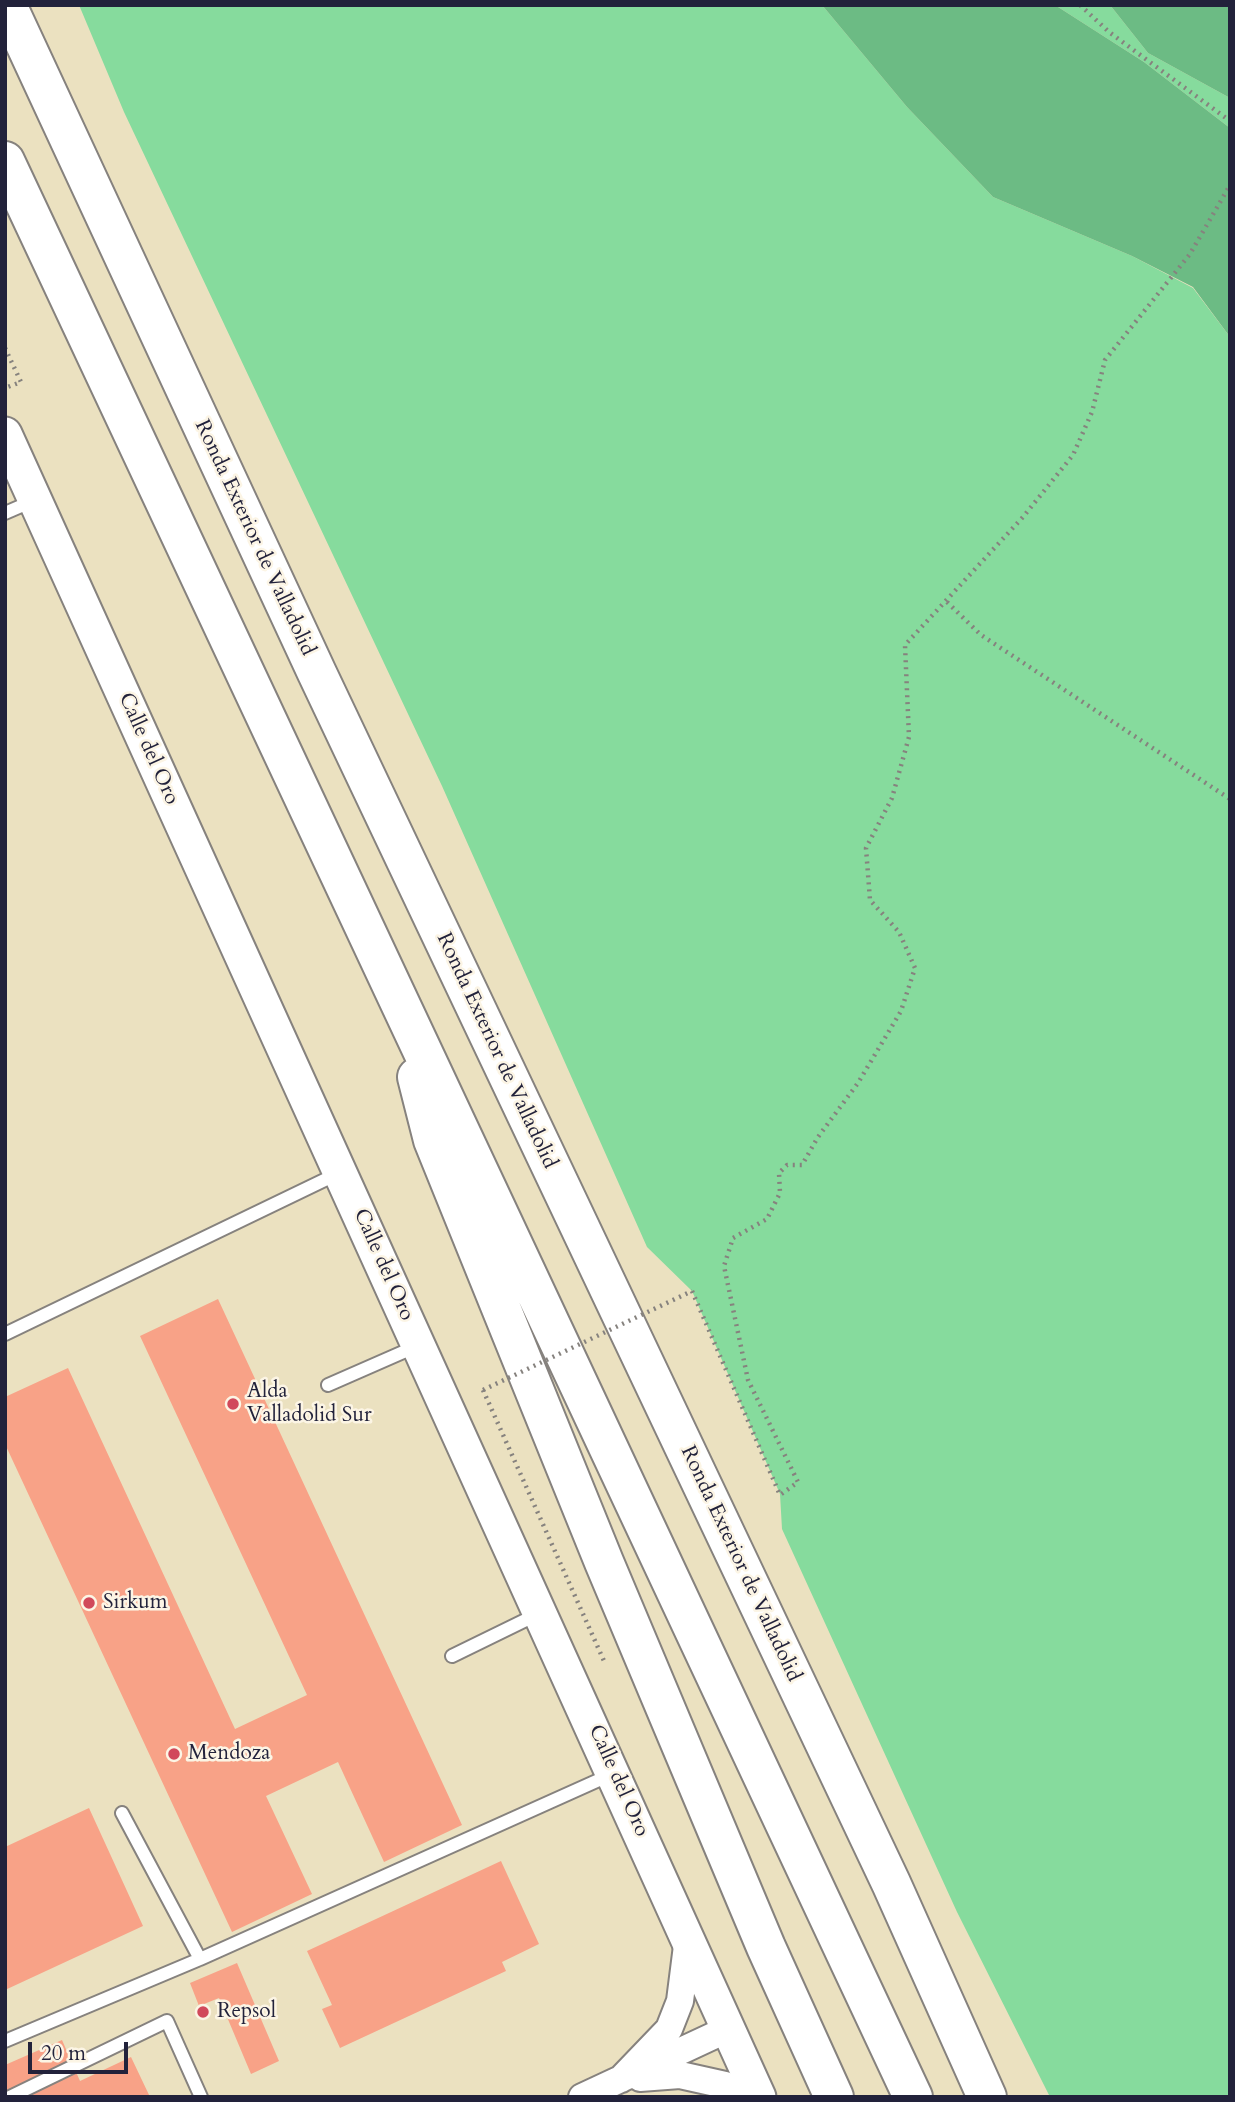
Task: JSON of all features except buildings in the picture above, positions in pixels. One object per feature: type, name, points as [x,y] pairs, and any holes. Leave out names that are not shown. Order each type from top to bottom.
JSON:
[{"type":"highway","name":"Ronda Exterior de Valladolid","points":[[7,5],[317,673],[891,1883],[987,2097]]},
{"type":"highway","points":[[5,161],[913,2097]]},
{"type":"highway","points":[[394,987],[433,1140],[604,1562],[766,1947],[834,2097]]},
{"type":"highway","points":[[891,1883],[1006,2097]]},
{"type":"street","name":"Calle del Oro","points":[[5,434],[760,2097]]},
{"type":"street","points":[[621,2079],[669,2029],[680,2001],[688,1938]]},
{"type":"street","points":[[582,2097],[728,2029]]},
{"type":"street","points":[[621,2079],[680,2074],[725,2085],[743,2097]]},
{"type":"lane","points":[[5,513],[35,500]]},
{"type":"lane","points":[[5,1334],[341,1172]]},
{"type":"lane","points":[[328,1385],[419,1345]]},
{"type":"lane","points":[[452,1656],[541,1612]]},
{"type":"lane","points":[[5,2042],[200,1959],[614,1774]]},
{"type":"lane","points":[[122,1813],[200,1959]]},
{"type":"lane","points":[[10,2097],[167,2021],[201,2097]]},
{"type":"path","points":[[1080,5],[1108,32],[1230,121]]},
{"type":"path","points":[[605,1665],[484,1390],[692,1291],[780,1494],[798,1482],[748,1380],[724,1266],[733,1238],[767,1219],[780,1193],[779,1172],[787,1165],[802,1165],[818,1137],[858,1083],[901,1012],[912,979],[915,968],[899,932],[870,900],[866,848],[892,798],[909,737],[905,645],[1023,517],[1073,455],[1092,412],[1105,360],[1190,254],[1230,185]]},
{"type":"path","points":[[5,348],[21,382],[5,388]]},
{"type":"path","points":[[947,602],[981,635],[1230,799]]},
{"type":"green space","points":[[79,5],[822,5],[907,107],[993,197],[1132,256],[1193,288],[1230,337],[1230,2097],[1050,2097],[957,1912],[782,1529],[780,1494],[692,1291],[647,1247],[442,786],[124,112]]},
{"type":"green space","points":[[822,5],[1055,5],[1144,62],[1230,128],[1230,337],[1193,287],[1132,256],[993,197],[907,107]]},
{"type":"green space","points":[[1055,5],[1110,5],[1148,53],[1230,98],[1230,128],[1144,62]]},
{"type":"green space","points":[[1110,5],[1230,5],[1230,98],[1148,53]]},
{"type":"place","name":"Alda Valladolid Sur","points":[[233,1404]]},
{"type":"place","name":"Sirkum","points":[[89,1603]]},
{"type":"place","name":"Mendoza","points":[[174,1754]]},
{"type":"place","name":"Repsol","points":[[203,2012]]}]
